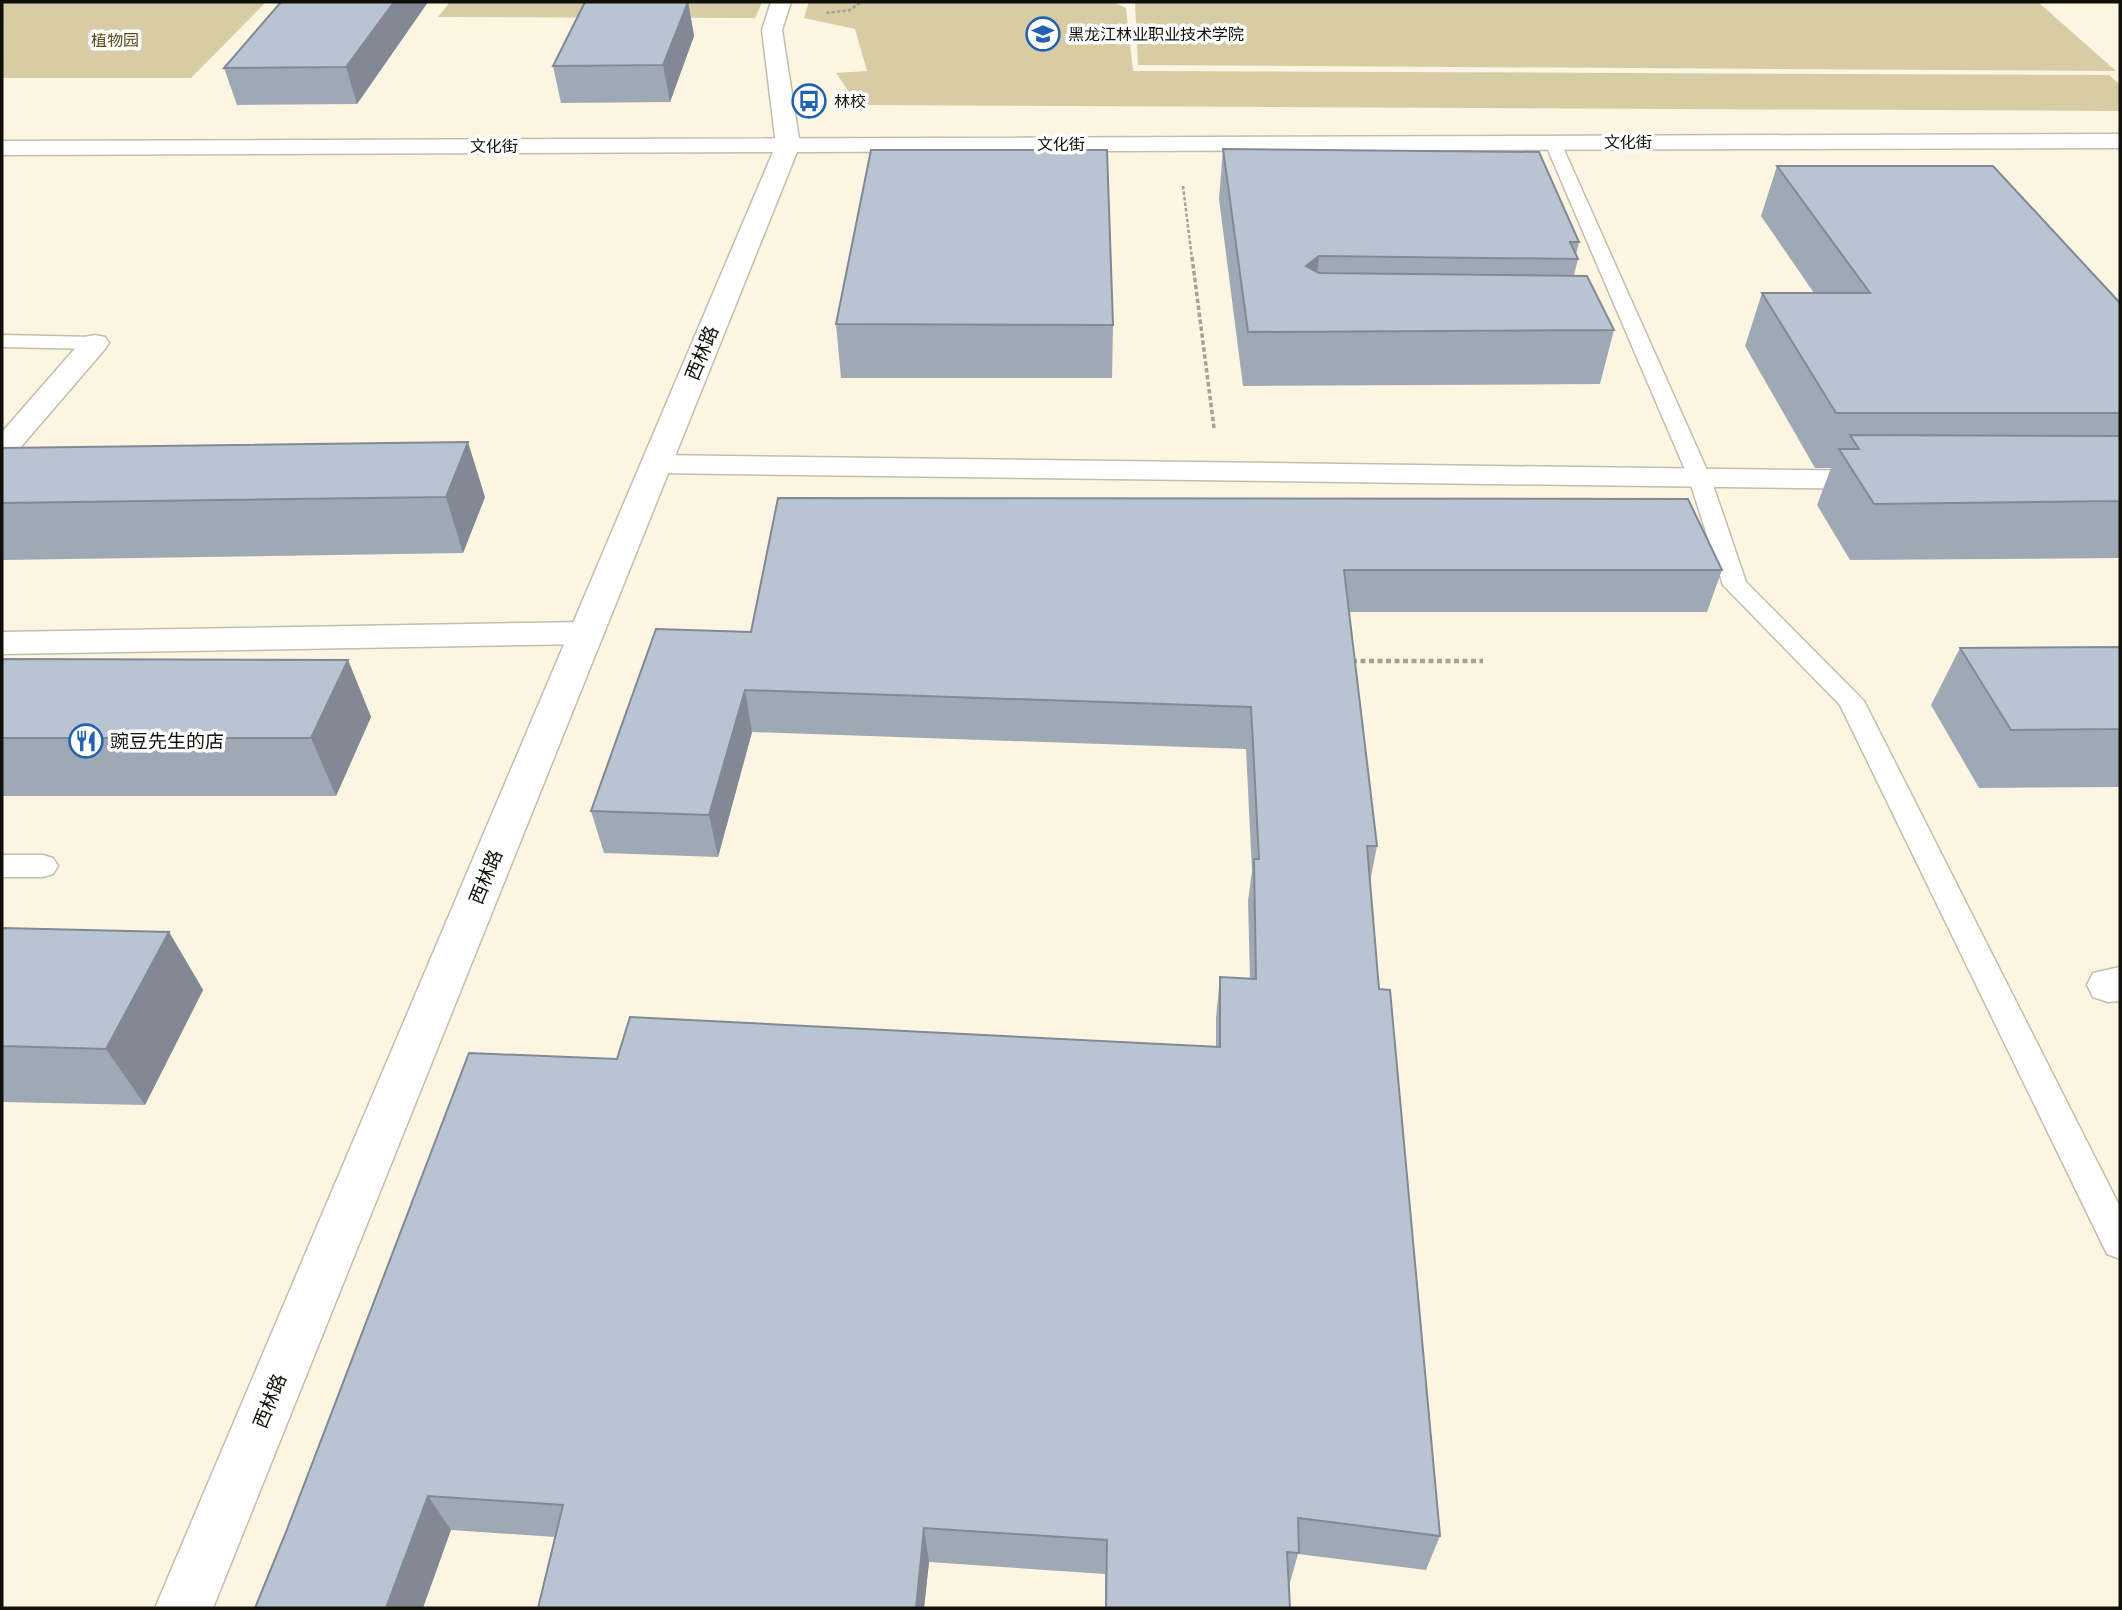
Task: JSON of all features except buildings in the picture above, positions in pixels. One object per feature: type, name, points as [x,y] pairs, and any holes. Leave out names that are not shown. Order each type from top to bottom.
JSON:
[{"type":"street","points":[[781,2],[772,30],[788,145]]},
{"type":"street","name":"文化街","points":[[2,148],[2120,141]]},
{"type":"street","name":"西林路","points":[[184,1608],[788,145]]},
{"type":"street","points":[[2,450],[95,343]]},
{"type":"street","points":[[656,464],[1912,480]]},
{"type":"street","points":[[2,643],[586,634]]},
{"type":"lane","points":[[1553,143],[1700,479],[1735,585],[1851,701],[2120,1243]]},
{"type":"lane","points":[[1602,320],[1630,320]]},
{"type":"lane","points":[[2,341],[95,343]]},
{"type":"lane","points":[[2,866],[43,866]]},
{"type":"path","points":[[1177,144],[1219,472]]},
{"type":"path","points":[[1343,661],[1483,661]]},
{"type":"green space","name":"植物园","points":[[2,2],[266,2],[191,78],[2,78]]},
{"type":"green space","points":[[450,2],[762,2],[755,18],[438,17]]},
{"type":"green space","points":[[809,2],[1113,2],[1126,8],[1133,71],[2109,75],[2120,85],[2120,111],[858,105],[836,73],[867,71],[855,29],[804,18]]},
{"type":"green space","points":[[1135,2],[2038,2],[2116,71],[1138,65]]},
{"type":"place","name":"黑龙江林业职业技术学院","points":[[1043,34]]},
{"type":"place","name":"林校","points":[[809,101]]},
{"type":"place","name":"豌豆先生的店","points":[[86,741]]}]
